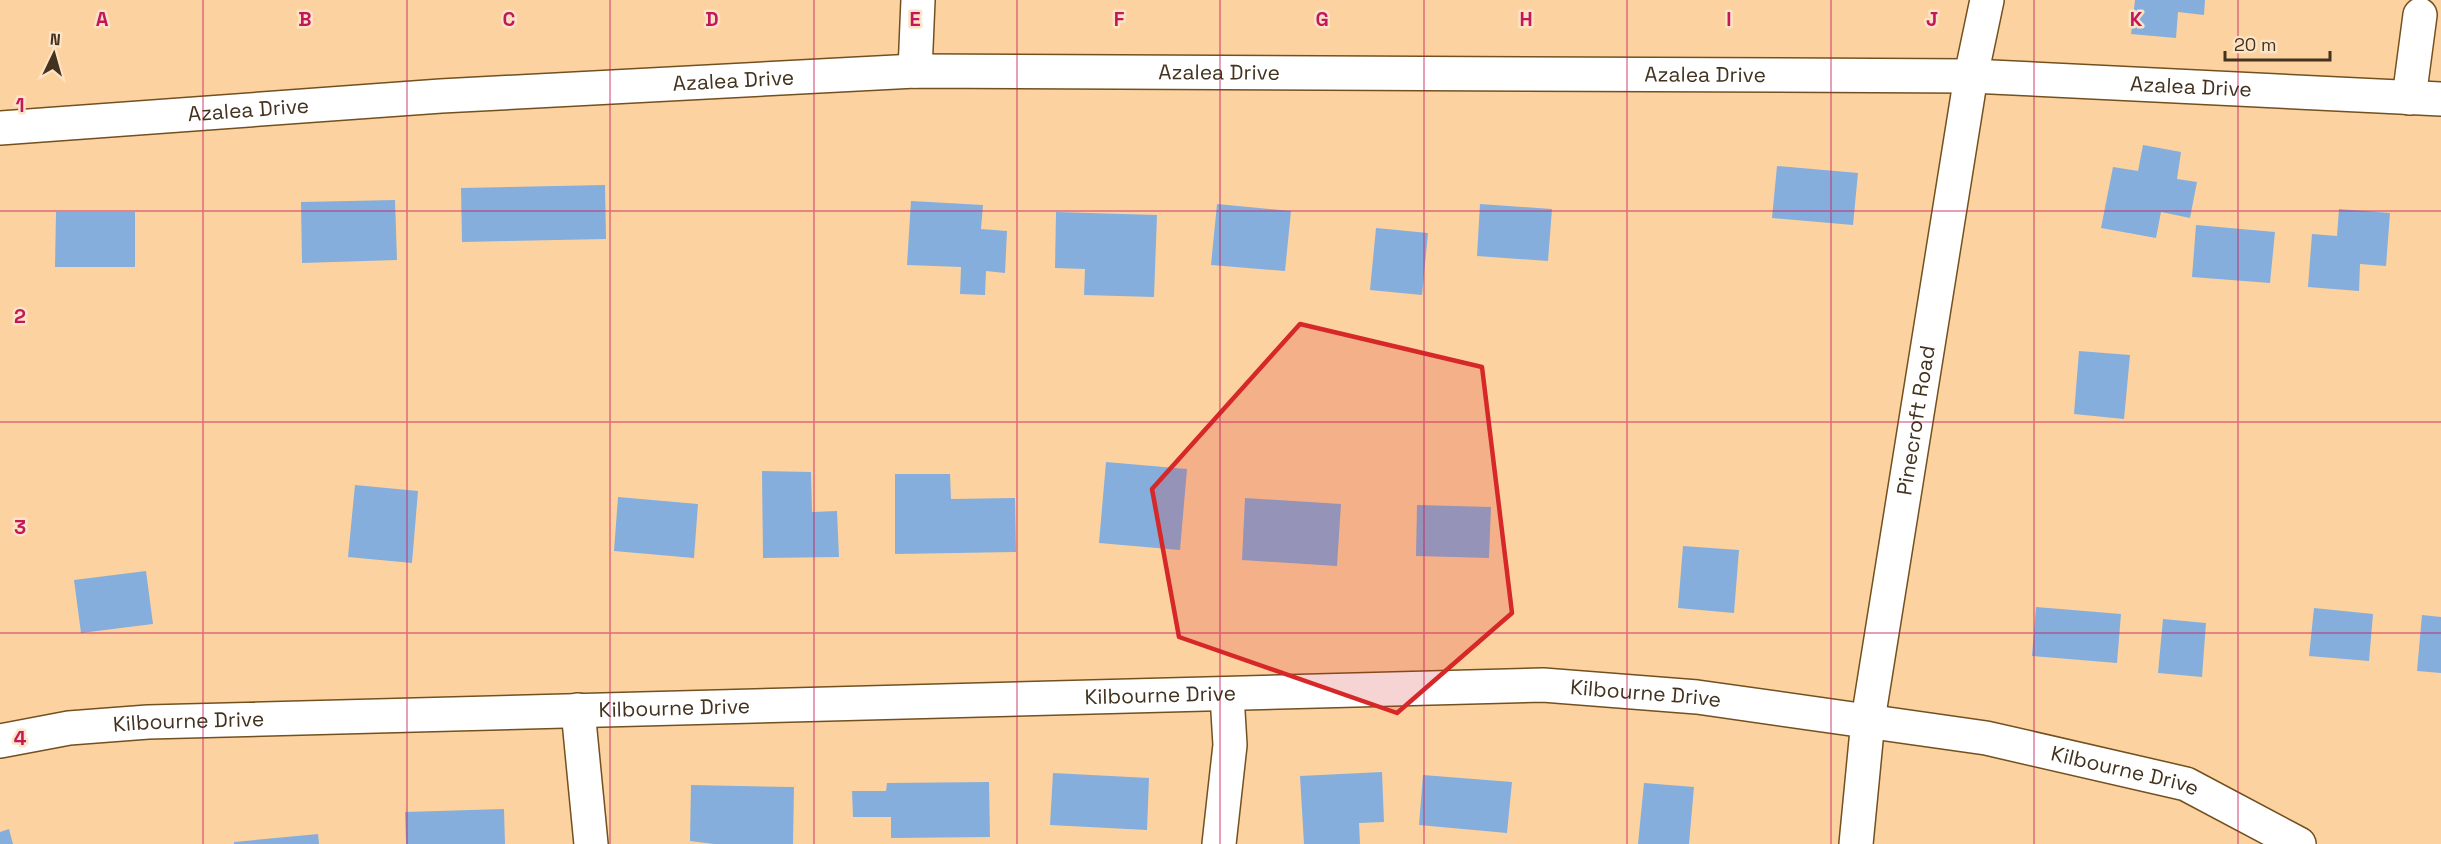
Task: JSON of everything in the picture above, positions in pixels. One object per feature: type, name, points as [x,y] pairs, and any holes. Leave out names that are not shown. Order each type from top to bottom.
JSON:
[{"type":"street","points":[[915,71],[918,0]]},
{"type":"street","name":"Pinecroft Road","points":[[1856,844],[1868,720],[1971,76],[1987,0]]},
{"type":"street","points":[[2420,15],[2425,98]]},
{"type":"street","name":"Azalea Drive","points":[[0,128],[441,96],[915,71],[1971,76],[2425,98]]},
{"type":"street","name":"Kilbourne Drive","points":[[0,741],[69,728],[148,722],[1543,685],[1697,697],[1986,738],[2186,784],[2299,844]]},
{"type":"street","points":[[1220,844],[1230,745],[1227,695]]},
{"type":"street","points":[[578,710],[591,844]]},
{"type":"highlighted area","points":[[1300,324],[1482,367],[1512,613],[1397,713],[1179,637],[1152,489]]},
{"type":"building","points":[[2135,0],[2205,0],[2204,15],[2178,12],[2176,38],[2131,34]]},
{"type":"building","points":[[2143,145],[2181,152],[2177,179],[2197,182],[2190,218],[2161,212],[2156,238],[2101,228],[2113,167],[2138,171]]},
{"type":"building","points":[[1777,166],[1858,173],[1853,225],[1772,218]]},
{"type":"building","points":[[605,185],[606,239],[462,242],[461,188]]},
{"type":"building","points":[[395,200],[397,260],[302,263],[301,202]]},
{"type":"building","points":[[911,201],[983,205],[981,229],[1007,231],[1005,273],[986,271],[985,295],[960,294],[961,267],[907,265]]},
{"type":"building","points":[[1217,204],[1291,211],[1285,271],[1211,265]]},
{"type":"building","points":[[1480,204],[1552,209],[1548,261],[1477,256]]},
{"type":"building","points":[[2339,209],[2390,213],[2386,266],[2360,264],[2359,291],[2308,287],[2312,234],[2337,236]]},
{"type":"building","points":[[56,212],[135,212],[135,267],[55,267]]},
{"type":"building","points":[[1056,212],[1157,215],[1154,297],[1084,295],[1085,269],[1055,268]]},
{"type":"building","points":[[2196,225],[2275,232],[2270,283],[2192,277]]},
{"type":"building","points":[[1376,228],[1428,233],[1422,295],[1370,290]]},
{"type":"building","points":[[2079,351],[2130,355],[2124,419],[2074,414]]},
{"type":"building","points":[[1106,462],[1187,469],[1180,550],[1099,543]]},
{"type":"building","points":[[762,471],[811,472],[812,512],[837,511],[839,557],[763,558]]},
{"type":"building","points":[[895,474],[950,474],[951,499],[1015,498],[1016,552],[895,554]]},
{"type":"building","points":[[355,485],[418,491],[412,563],[348,557]]},
{"type":"building","points":[[618,497],[698,504],[694,558],[614,551]]},
{"type":"building","points":[[1245,498],[1341,504],[1337,566],[1242,560]]},
{"type":"building","points":[[1417,505],[1491,507],[1489,558],[1416,556]]},
{"type":"building","points":[[1683,546],[1739,550],[1734,613],[1678,608]]},
{"type":"building","points":[[146,571],[153,624],[81,633],[74,580]]},
{"type":"building","points":[[2036,607],[2121,614],[2117,663],[2032,656]]},
{"type":"building","points":[[2314,608],[2373,614],[2369,661],[2309,656]]},
{"type":"building","points":[[2422,615],[2441,617],[2441,673],[2417,671]]},
{"type":"building","points":[[2163,619],[2206,623],[2202,677],[2158,673]]},
{"type":"building","points":[[1382,772],[1384,822],[1359,823],[1360,844],[1304,844],[1300,776]]},
{"type":"building","points":[[1053,773],[1149,778],[1147,830],[1050,825]]},
{"type":"building","points":[[1423,775],[1512,782],[1507,833],[1419,825]]},
{"type":"building","points":[[989,782],[990,837],[891,838],[891,817],[853,817],[852,791],[886,791],[887,783]]},
{"type":"building","points":[[1644,783],[1694,787],[1689,844],[1638,844]]},
{"type":"building","points":[[691,785],[794,787],[793,844],[714,844],[690,841]]},
{"type":"building","points":[[504,809],[505,844],[406,844],[405,812]]},
{"type":"building","points":[[9,829],[13,844],[0,844],[0,832]]},
{"type":"building","points":[[318,834],[319,844],[234,844],[234,842]]}]
